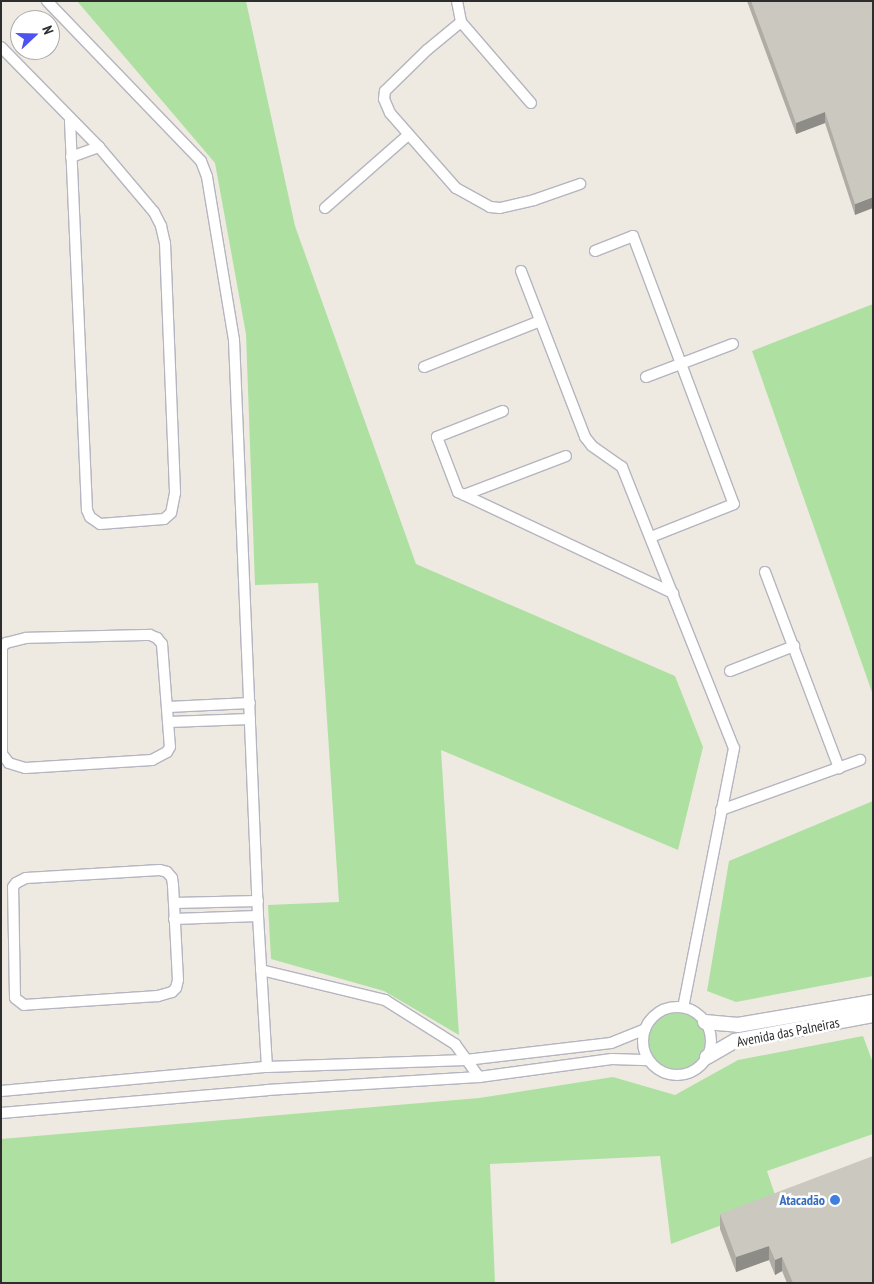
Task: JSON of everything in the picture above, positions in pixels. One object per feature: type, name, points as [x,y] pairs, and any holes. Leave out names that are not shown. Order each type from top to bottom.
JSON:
[{"type":"street","points":[[47,1],[201,161],[207,177],[234,340],[258,916],[267,1067]]},
{"type":"street","points":[[457,1],[461,22],[530,103]]},
{"type":"street","points":[[461,22],[427,50],[385,91],[386,107],[408,135],[456,188],[490,207],[500,208],[534,200],[580,184]]},
{"type":"street","points":[[1,46],[99,147],[154,212],[161,226],[165,243],[176,493],[171,513],[164,519],[100,524],[90,516],[87,510],[70,118]]},
{"type":"street","points":[[324,208],[408,135]]},
{"type":"street","points":[[71,158],[99,147]]},
{"type":"street","points":[[595,251],[633,236],[734,504],[651,537]]},
{"type":"street","points":[[521,271],[585,436],[592,446],[622,467],[734,748],[684,1007]]},
{"type":"street","points":[[424,367],[540,321]]},
{"type":"street","points":[[646,378],[733,344]]},
{"type":"street","points":[[503,411],[437,437],[458,492],[674,594]]},
{"type":"street","points":[[464,495],[566,456]]},
{"type":"street","points":[[765,572],[838,768]]},
{"type":"street","points":[[150,636],[157,638],[162,644],[168,707],[170,747],[160,758],[24,768],[10,763],[2,754],[2,647],[14,639],[26,638],[150,636]]},
{"type":"street","points":[[730,671],[794,646]]},
{"type":"street","points":[[168,707],[250,703]]},
{"type":"street","points":[[169,722],[250,719]]},
{"type":"street","points":[[721,810],[860,760]]},
{"type":"street","points":[[160,870],[168,872],[172,878],[174,903],[178,980],[176,988],[172,992],[158,996],[24,1005],[15,998],[13,887],[21,879],[160,870]]},
{"type":"street","points":[[174,903],[258,901]]},
{"type":"street","points":[[174,919],[258,916]]},
{"type":"street","points":[[262,970],[385,1000],[455,1044],[479,1077]]},
{"type":"street","name":"Avenida das Palneiras","points":[[705,1022],[738,1026],[873,1002]]},
{"type":"street","points":[[684,1007],[705,1022],[711,1039],[707,1057],[693,1071],[684,1074],[664,1072],[649,1060],[643,1040],[645,1029],[657,1014],[666,1009],[684,1007]]},
{"type":"street","name":"Avenida das Palneiras","points":[[707,1057],[735,1041],[873,1016]]},
{"type":"street","points":[[1,1091],[267,1067],[466,1060],[610,1043],[645,1029]]},
{"type":"street","points":[[1,1113],[267,1090],[479,1077],[612,1059],[649,1060]]},
{"type":"green space","points":[[77,1],[246,1],[295,226],[416,564],[675,676],[703,747],[678,850],[441,750],[459,1035],[384,991],[271,959],[268,905],[339,902],[318,583],[255,585],[246,334],[215,163]]},
{"type":"green space","points":[[873,304],[873,695],[752,351]]},
{"type":"green space","points":[[873,801],[873,976],[736,1002],[707,991],[729,861]]},
{"type":"green space","points":[[672,1013],[682,1013],[697,1021],[703,1030],[705,1041],[703,1052],[697,1061],[682,1069],[672,1069],[661,1064],[654,1057],[649,1046],[649,1036],[654,1025],[661,1018]]},
{"type":"green space","points":[[863,1036],[873,1063],[873,1134],[767,1171],[778,1204],[671,1244],[660,1156],[490,1164],[495,1283],[1,1283],[1,1139],[479,1098],[613,1077],[675,1095],[738,1060]]},
{"type":"building","points":[[751,1],[873,1],[873,197],[855,204],[825,112],[796,123]]},
{"type":"building","name":"Atacadão","points":[[873,1156],[873,1283],[793,1283],[782,1257],[775,1260],[769,1246],[736,1257],[720,1214]]},
{"type":"place","name":"Atacadão","points":[[835,1200]]}]
